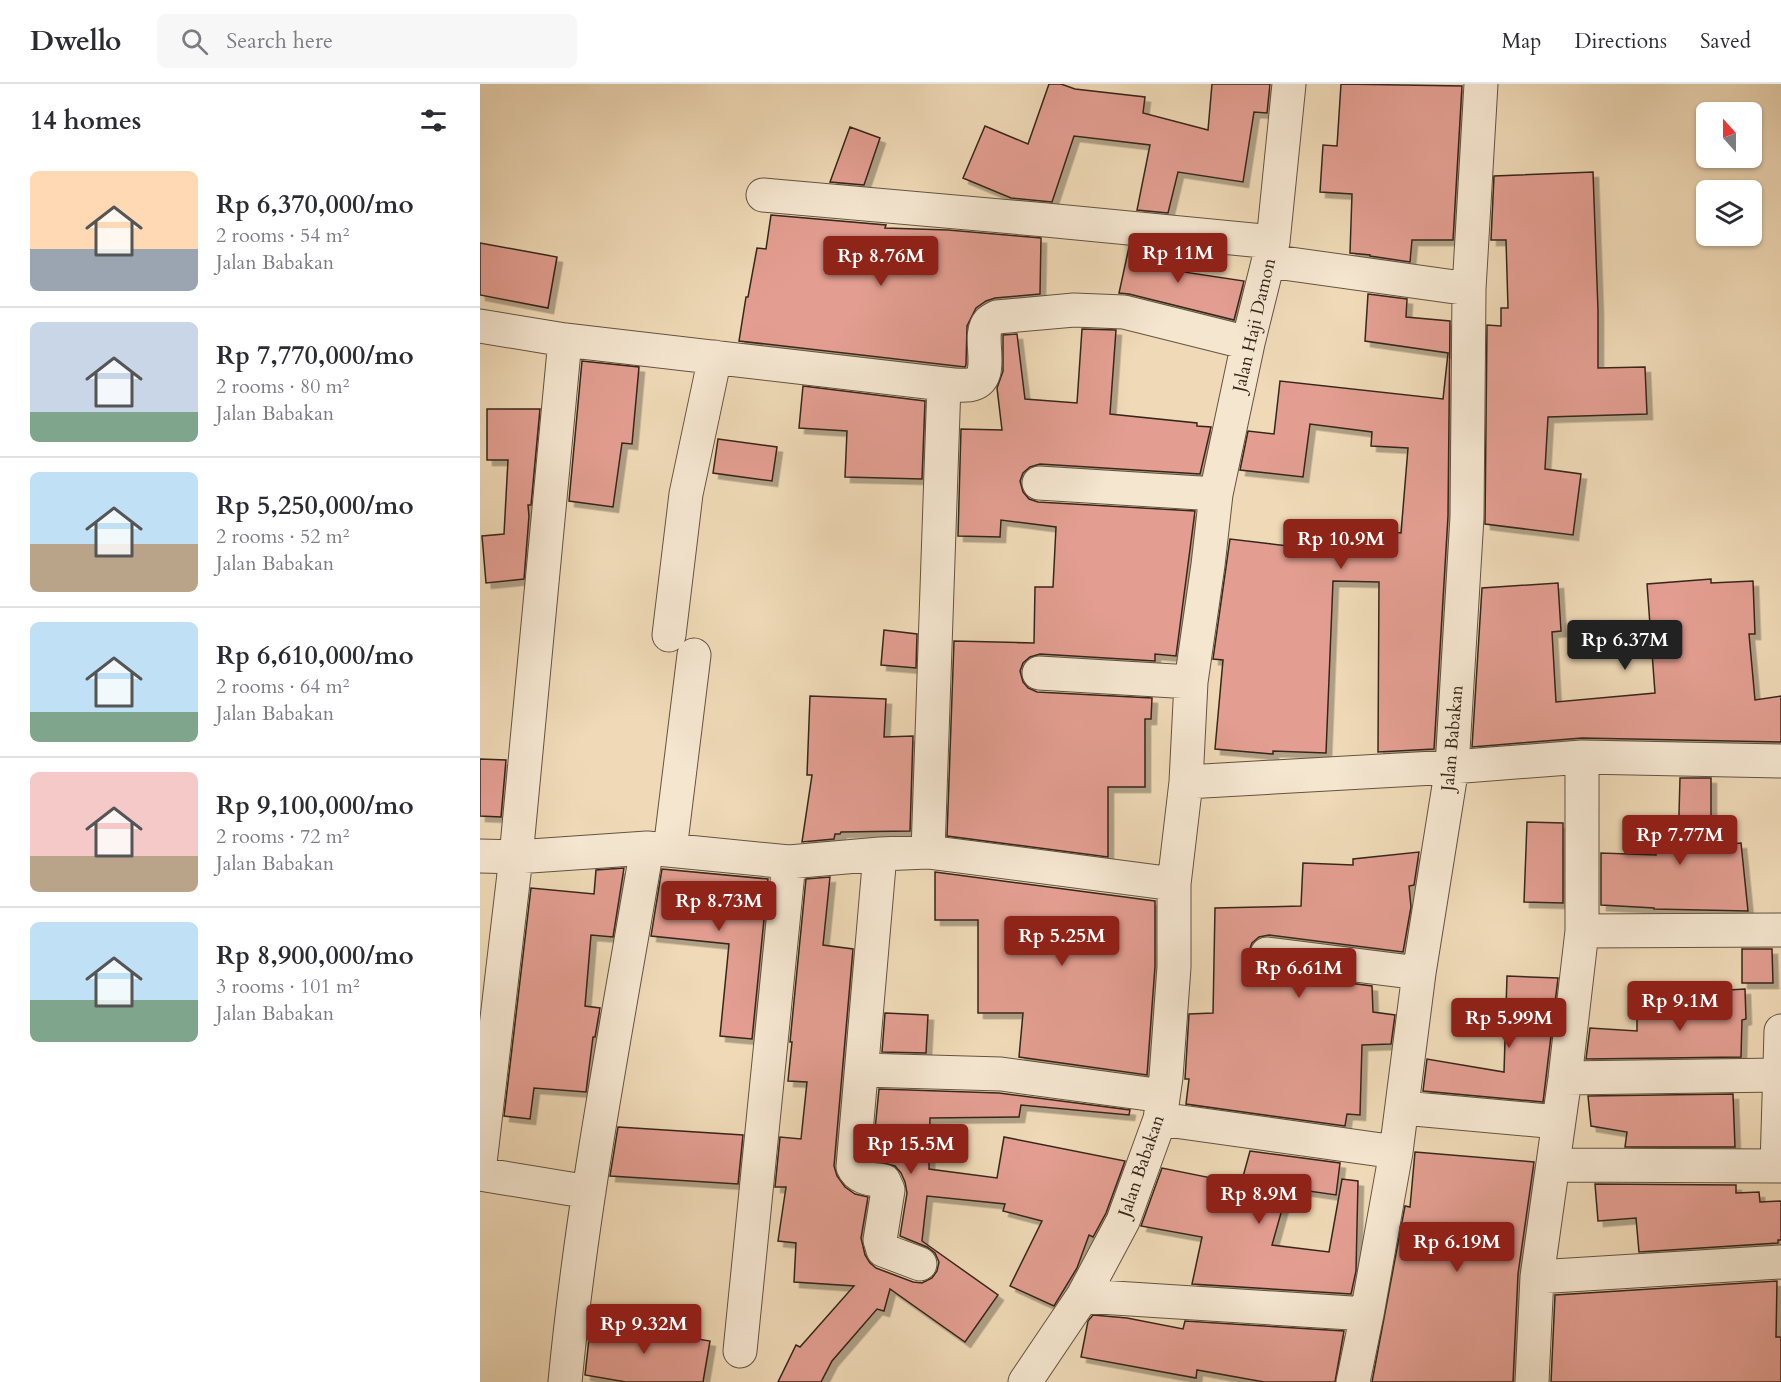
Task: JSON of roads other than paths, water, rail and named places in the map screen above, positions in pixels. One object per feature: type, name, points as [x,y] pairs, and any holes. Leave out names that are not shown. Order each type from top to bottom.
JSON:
[{"type":"street","name":"Jalan Haji Damon","points":[[1208,565],[1216,494],[1248,343],[1271,252],[1289,84]]},
{"type":"street","name":"Jalan Babakan","points":[[1353,1382],[1396,1152],[1419,973],[1452,767],[1467,517],[1469,290],[1480,84]]},
{"type":"street","points":[[763,195],[1046,220],[1271,252],[1469,290]]},
{"type":"street","points":[[480,326],[565,340],[968,385],[975,383],[982,376],[985,367],[985,331],[988,322],[997,317],[1074,310],[1124,312],[1248,343]]},
{"type":"street","points":[[480,1163],[516,857],[565,340]]},
{"type":"street","points":[[565,1382],[589,1192],[658,849],[682,645],[686,494],[715,357]]},
{"type":"street","points":[[928,852],[944,384]]},
{"type":"street","points":[[1039,483],[1216,494]]},
{"type":"street","name":"Jalan Babakan","points":[[1025,1382],[1083,1296],[1123,1221],[1162,1108],[1174,967],[1174,884],[1186,782],[1191,682],[1208,565]]},
{"type":"street","points":[[1040,673],[1191,682]]},
{"type":"street","points":[[1532,1382],[1537,1277],[1565,1078],[1582,931],[1582,757]]},
{"type":"street","points":[[1186,782],[1582,757],[1781,761]]},
{"type":"street","points":[[480,856],[516,857],[658,849],[789,862],[928,852],[1174,884]]},
{"type":"street","points":[[880,854],[853,1167],[860,1176],[884,1181],[888,1190],[880,1240],[883,1250],[920,1264]]},
{"type":"street","points":[[740,1351],[789,862]]},
{"type":"street","points":[[1582,931],[1781,930]]},
{"type":"street","points":[[1267,954],[1419,973]]},
{"type":"street","points":[[1553,1165],[1779,1166],[1781,1031]]},
{"type":"street","points":[[862,1070],[1001,1074],[1162,1108],[1396,1152]]},
{"type":"street","points":[[1565,1078],[1779,1075]]},
{"type":"street","points":[[1402,1108],[1558,1122]]},
{"type":"street","points":[[480,1174],[589,1192]]},
{"type":"street","points":[[1537,1277],[1781,1262]]},
{"type":"street","points":[[1083,1296],[1367,1314]]}]
